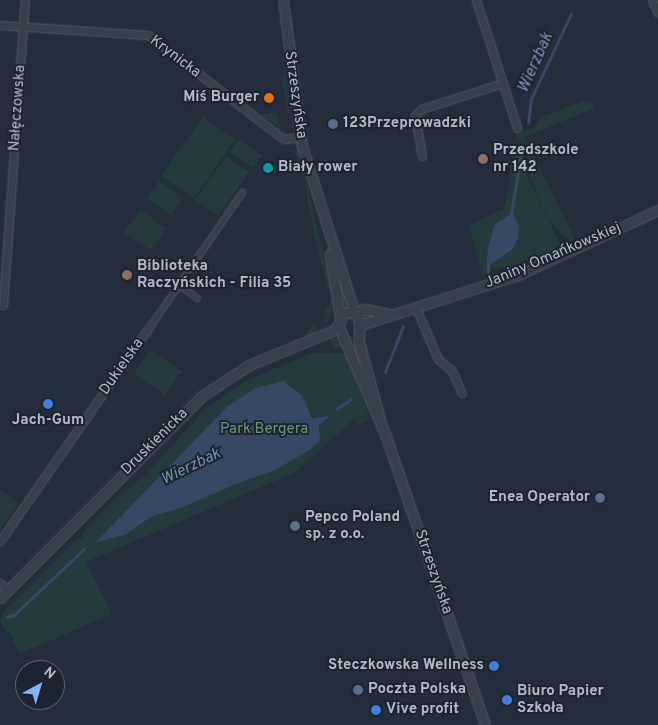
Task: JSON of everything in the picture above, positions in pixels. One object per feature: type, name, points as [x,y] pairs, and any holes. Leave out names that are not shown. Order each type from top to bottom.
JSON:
[{"type":"street","name":"Nałęczowska","points":[[2,305],[25,0]]},
{"type":"street","name":"Strzeszyńska","points":[[283,0],[300,137],[322,217],[355,314]]},
{"type":"street","points":[[476,0],[517,128]]},
{"type":"street","points":[[652,0],[658,13]]},
{"type":"street","name":"Krynicka","points":[[0,25],[143,34],[280,137],[286,139],[300,137]]},
{"type":"street","points":[[422,156],[415,116],[421,109],[504,83]]},
{"type":"street","name":"Dukielska","points":[[0,540],[242,192]]},
{"type":"street","name":"Janiny Omańkowskiej","points":[[359,327],[389,314],[416,308],[518,275],[658,210]]},
{"type":"street","name":"Strzeszyńska","points":[[322,217],[340,316]]},
{"type":"street","points":[[179,285],[197,298]]},
{"type":"street","points":[[416,308],[438,359],[452,371],[462,393]]},
{"type":"street","name":"Janiny Omańkowskiej","points":[[355,314],[364,309],[389,314]]},
{"type":"street","points":[[347,312],[355,314],[359,327],[351,334],[341,330],[340,316],[347,312]]},
{"type":"street","name":"Strzeszyńska","points":[[359,327],[380,420]]},
{"type":"street","name":"Strzeszyńska","points":[[341,330],[380,420],[485,725]]},
{"type":"street","name":"Druskienicka","points":[[0,598],[202,396],[249,365],[341,330]]},
{"type":"street","points":[[0,583],[8,591]]},
{"type":"green space","points":[[286,74],[290,110],[287,111],[281,77]]},
{"type":"green space","points":[[583,101],[590,102],[595,108],[525,137],[575,239],[569,242],[549,220],[529,177],[527,153],[515,132],[533,129],[542,117]]},
{"type":"green space","points":[[277,113],[280,128],[261,115],[262,114]]},
{"type":"green space","points":[[203,117],[235,140],[194,199],[161,176]]},
{"type":"green space","points":[[239,139],[262,155],[253,168],[229,152]]},
{"type":"green space","points":[[515,142],[526,174],[561,246],[519,266],[490,268],[483,278],[469,225],[505,208]]},
{"type":"green space","points":[[294,150],[298,152],[307,185],[332,290],[329,291],[316,244],[304,179]]},
{"type":"green space","points":[[226,156],[249,172],[218,216],[195,200]]},
{"type":"green space","points":[[159,181],[183,198],[171,215],[147,199]]},
{"type":"green space","points":[[140,210],[166,228],[151,250],[124,233]]},
{"type":"green space","points":[[566,246],[567,248],[502,276]]},
{"type":"green space","points":[[334,298],[333,313],[325,326],[324,313]]},
{"type":"green space","points":[[312,324],[316,325],[318,331],[304,337]]},
{"type":"green space","points":[[338,338],[345,346],[335,348],[329,339]]},
{"type":"green space","points":[[150,350],[182,371],[165,395],[134,374]]},
{"type":"green space","name":"Park Bergera","points":[[312,353],[347,353],[370,420],[357,425],[354,419],[296,472],[86,562],[112,614],[19,654],[11,635],[0,623],[4,611],[76,539],[82,539],[84,531],[122,492],[144,477],[204,410],[245,381]]},
{"type":"green space","points":[[0,489],[19,502],[0,529]]},
{"type":"water","points":[[512,213],[519,226],[518,238],[513,249],[490,265],[487,263],[488,248],[495,224]]},
{"type":"water","points":[[283,381],[302,395],[312,419],[331,415],[319,425],[320,440],[308,451],[275,470],[241,482],[178,509],[152,516],[125,535],[96,542],[229,405],[256,388]]},
{"type":"waterway","name":"Wierzbak","points":[[528,123],[531,99],[571,14]]},
{"type":"waterway","name":"Wierzbak","points":[[511,214],[521,154]]},
{"type":"waterway","name":"Wierzbak","points":[[488,262],[488,279]]},
{"type":"waterway","name":"Wierzbak","points":[[385,372],[403,326]]},
{"type":"waterway","name":"Wierzbak","points":[[337,409],[351,399]]},
{"type":"waterway","name":"Wierzbak","points":[[7,617],[14,615],[84,549]]},
{"type":"place","name":"Miś Burger","points":[[269,98]]},
{"type":"place","name":"123Przeprowadzki","points":[[333,124]]},
{"type":"place","name":"Przedszkole nr 142","points":[[483,159]]},
{"type":"place","name":"Biały rower","points":[[268,168]]},
{"type":"place","name":"Biblioteka Raczyńskich - Filia 35","points":[[127,275]]},
{"type":"place","name":"Jach-Gum","points":[[48,404]]},
{"type":"place","name":"Enea Operator","points":[[600,498]]},
{"type":"place","name":"Pepco Poland sp. z o.o.","points":[[295,526]]},
{"type":"place","name":"Steczkowska Wellness","points":[[494,666]]},
{"type":"place","name":"Poczta Polska","points":[[358,690]]},
{"type":"place","name":"Biuro Papier Szkoła","points":[[507,700]]},
{"type":"place","name":"Vive profit","points":[[376,710]]}]
